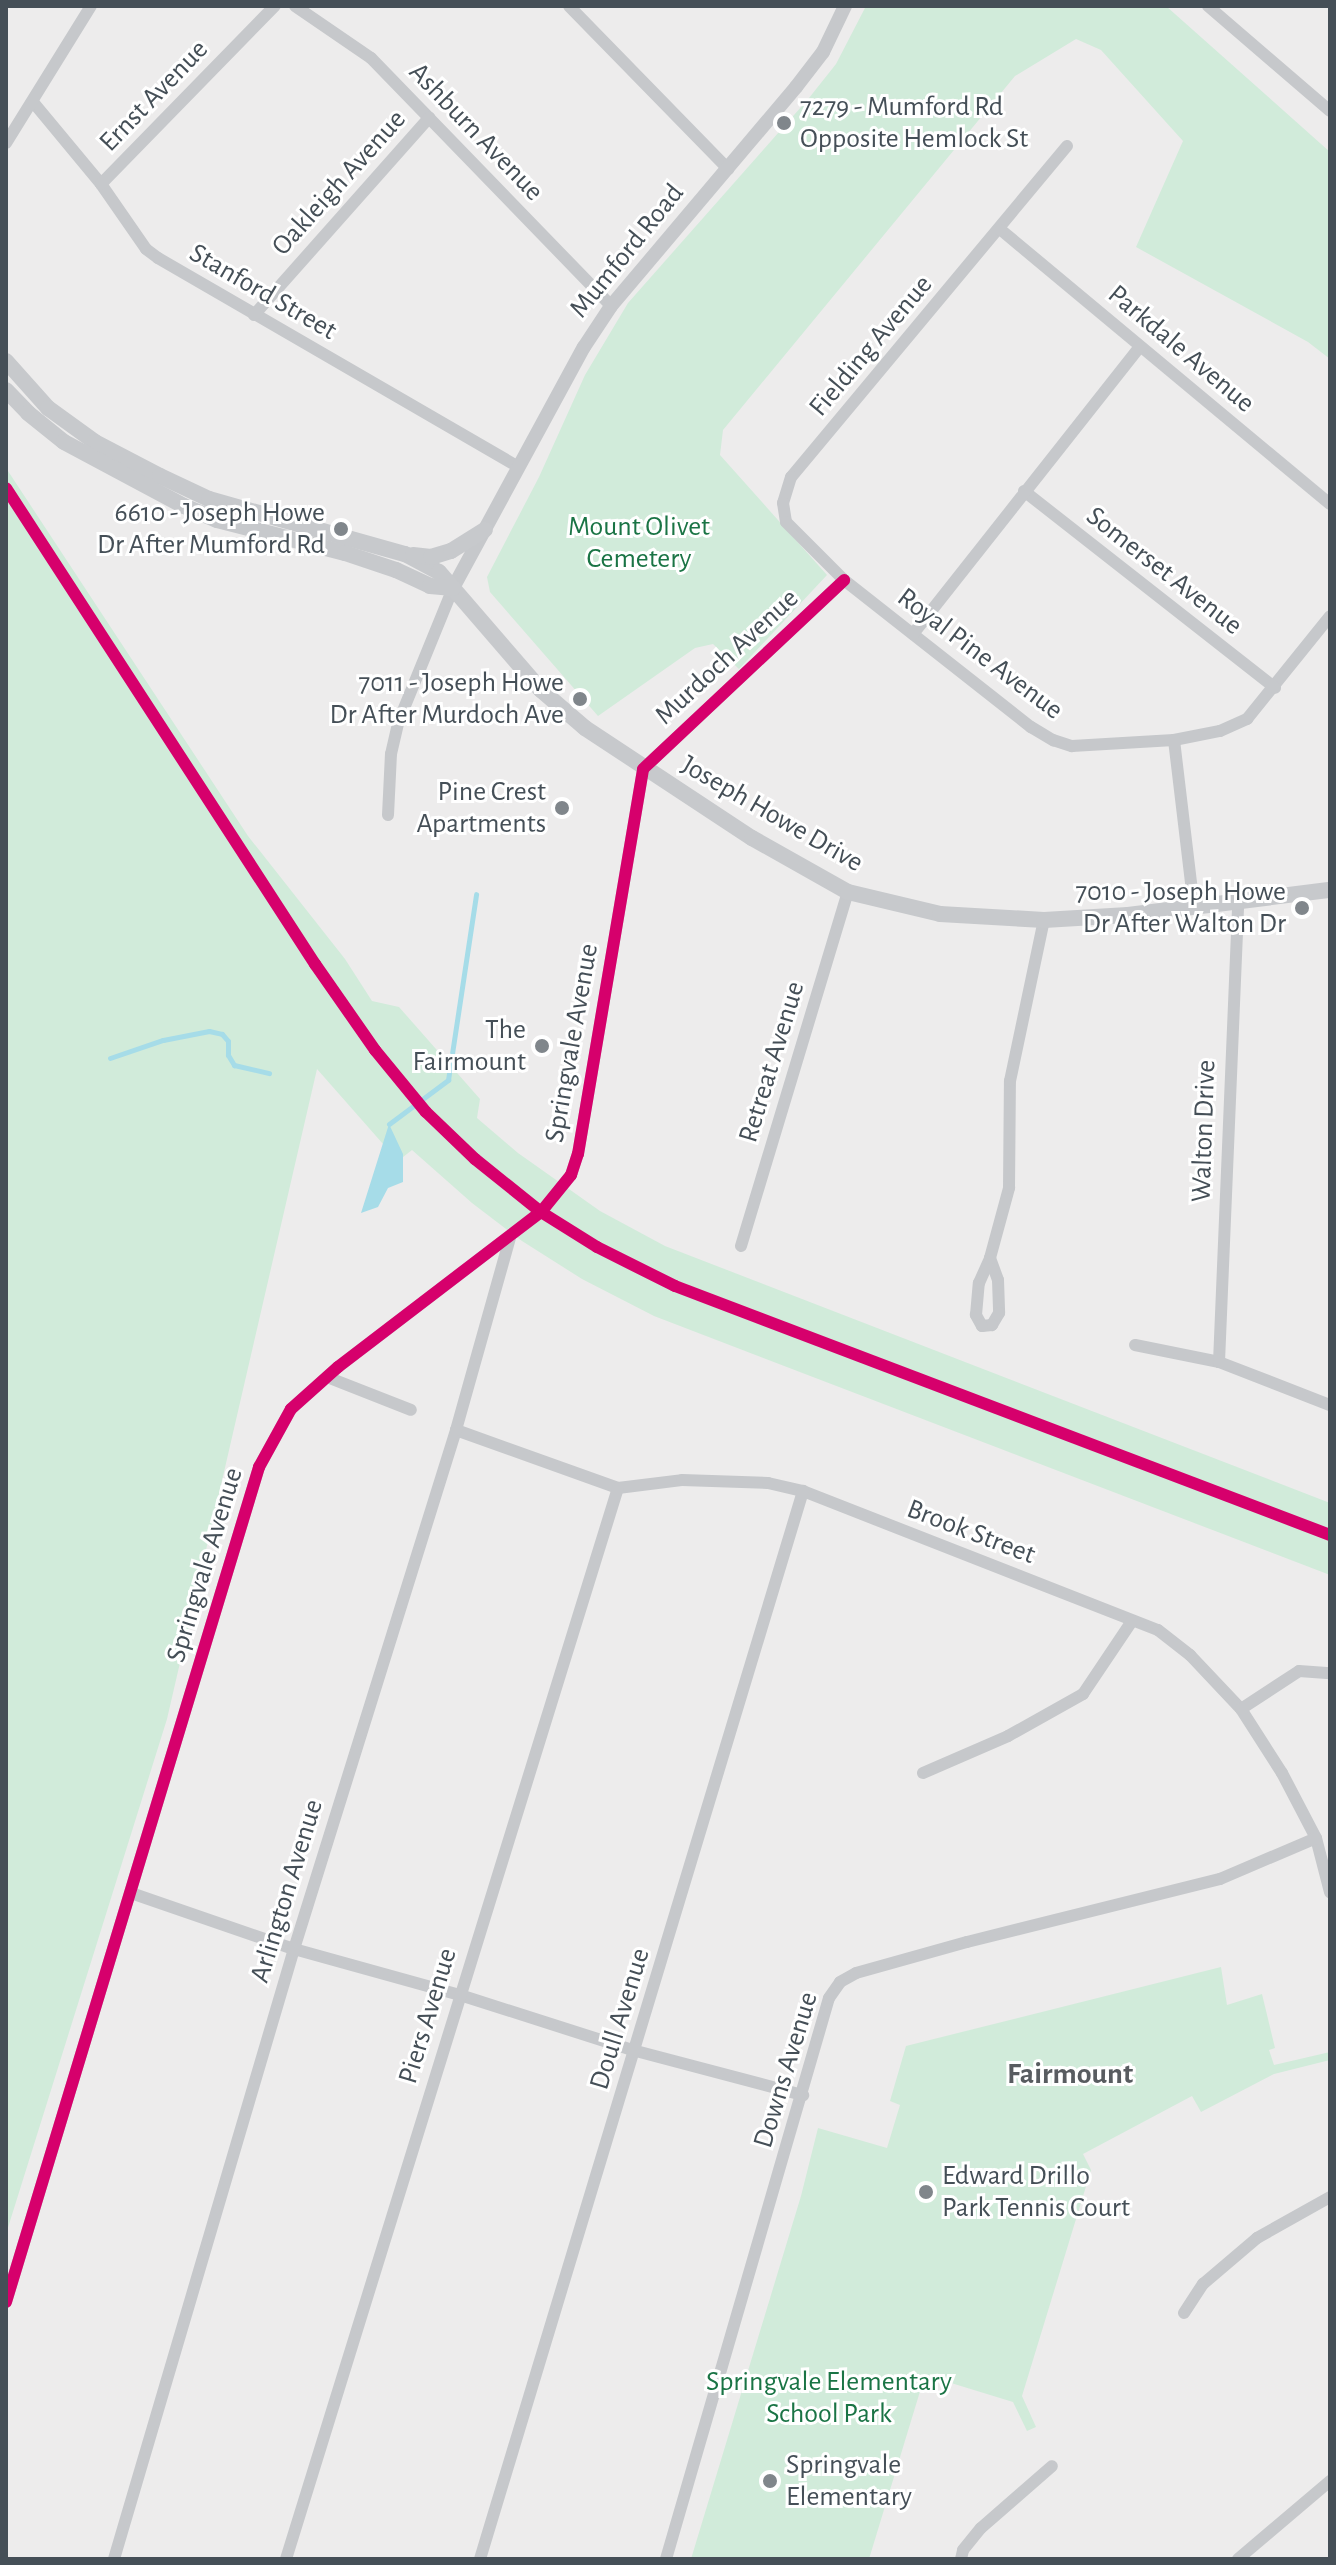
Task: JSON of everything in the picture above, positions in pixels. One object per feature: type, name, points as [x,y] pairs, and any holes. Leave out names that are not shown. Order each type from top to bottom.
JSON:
[{"type":"main road","name":"Joseph Howe Drive","points":[[6,361],[48,408],[95,442],[160,476],[209,499],[266,518],[405,554],[439,572],[541,690],[585,728],[752,838],[848,892],[940,914],[1044,920],[1194,907],[1330,890]]},
{"type":"main road","points":[[6,390],[28,413],[64,442],[184,506],[217,520],[383,565],[430,586],[453,588]]},
{"type":"main road","points":[[405,554],[431,557],[451,551],[485,530]]},
{"type":"street","points":[[6,143],[91,6]]},
{"type":"street","name":"Ernst Avenue","points":[[101,184],[275,6]]},
{"type":"street","name":"Ashburn Avenue","points":[[295,6],[371,58],[611,306]]},
{"type":"street","points":[[569,6],[728,169]]},
{"type":"street","points":[[1208,6],[1330,111]]},
{"type":"street","name":"Mumford Road","points":[[453,588],[584,347],[611,306],[823,52],[840,9]]},
{"type":"street","name":"Stanford Street","points":[[33,102],[101,184],[146,249],[518,467]]},
{"type":"street","name":"Oakleigh Avenue","points":[[254,315],[429,118]]},
{"type":"street","name":"Fielding Avenue","points":[[844,580],[786,522],[783,503],[791,477],[1001,230],[1067,146]]},
{"type":"street","name":"Parkdale Avenue","points":[[1001,230],[1330,504]]},
{"type":"street","points":[[913,634],[1140,347]]},
{"type":"street","name":"Somerset Avenue","points":[[1024,491],[1275,688]]},
{"type":"street","name":"Royal Pine Avenue","points":[[844,580],[1053,740],[1072,746],[1174,740],[1220,731],[1247,719],[1330,616]]},
{"type":"street","name":"Murdoch Avenue","points":[[643,769],[844,580]]},
{"type":"street","points":[[388,815],[391,754],[398,723],[453,588]]},
{"type":"street","points":[[1174,740],[1194,907]]},
{"type":"street","name":"Springvale Avenue","points":[[6,2302],[259,1467],[291,1409],[327,1377],[510,1238],[553,1201],[571,1175],[578,1154],[643,769]]},
{"type":"street","name":"Retreat Avenue","points":[[741,1246],[848,892]]},
{"type":"street","name":"Walton Drive","points":[[1219,1362],[1238,902]]},
{"type":"street","points":[[990,1258],[998,1280],[999,1313],[992,1325],[982,1326],[976,1303],[979,1283],[990,1258],[1009,1188],[1010,1081],[1044,920]]},
{"type":"street","name":"Arlington Avenue","points":[[114,2559],[294,1949],[456,1430],[510,1238]]},
{"type":"street","points":[[1135,1345],[1219,1362],[1330,1405]]},
{"type":"street","points":[[327,1377],[411,1410]]},
{"type":"street","name":"Brook Street","points":[[456,1430],[618,1488],[682,1480],[768,1483],[803,1491],[1158,1630],[1190,1655],[1241,1709],[1282,1773],[1316,1838],[1330,1892]]},
{"type":"street","name":"Piers Avenue","points":[[286,2559],[618,1488]]},
{"type":"street","name":"Doull Avenue","points":[[480,2559],[803,1491]]},
{"type":"street","points":[[923,1773],[1008,1736],[1083,1694],[1132,1621]]},
{"type":"street","points":[[1241,1709],[1299,1671],[1330,1673]]},
{"type":"street","name":"Downs Avenue","points":[[666,2559],[829,1998],[840,1982],[856,1973],[1220,1879],[1316,1838]]},
{"type":"street","points":[[131,1893],[294,1949],[460,1995],[636,2051],[803,2095]]},
{"type":"street","points":[[1184,2313],[1203,2284],[1257,2238],[1330,2197]]},
{"type":"street","points":[[961,2559],[963,2550],[991,2518],[1052,2466]]},
{"type":"street","points":[[1238,2559],[1328,2487]]},
{"type":"green space","name":"Mount Olivet Cemetery","points":[[866,6],[1166,6],[1330,152],[1330,359],[1308,342],[1136,247],[1183,141],[1101,50],[1076,39],[1015,76],[723,430],[720,455],[827,575],[739,669],[713,644],[695,648],[598,716],[490,592],[487,577],[539,477],[585,375],[628,303],[809,98],[836,64]]},
{"type":"green space","points":[[6,468],[248,836],[345,959],[372,1001],[399,1007],[480,1099],[477,1118],[518,1153],[600,1211],[665,1246],[1330,1503],[1330,1575],[654,1316],[582,1279],[522,1241],[472,1203],[412,1150],[398,1161],[317,1069],[167,1719],[6,2234]]},
{"type":"green space","name":"Springvale Elementary School Park","points":[[1221,1967],[1227,2005],[1262,1994],[1275,2048],[1269,2050],[1274,2065],[1330,2052],[1330,2060],[1274,2074],[1201,2112],[1192,2096],[1083,2154],[1091,2170],[1022,2396],[1036,2427],[1027,2431],[1013,2402],[925,2375],[869,2559],[691,2559],[801,2196],[818,2128],[887,2148],[900,2105],[890,2101],[906,2046]]},
{"type":"water","points":[[389,1124],[403,1154],[403,1182],[388,1188],[378,1207],[361,1213]]},
{"type":"waterway","points":[[389,1124],[448,1080],[476,894]]},
{"type":"waterway","points":[[110,1058],[163,1040],[209,1031],[222,1034],[228,1041],[228,1055],[234,1065],[269,1073]]},
{"type":"cycle path","points":[[6,488],[315,964],[375,1050],[426,1112],[475,1159],[541,1212],[597,1247],[675,1286],[1330,1535]]},
{"type":"cycle path","points":[[6,2302],[259,1467],[291,1409],[338,1367],[541,1212],[571,1175],[578,1154],[643,769],[844,580]]},
{"type":"place","name":"7279 - Mumford Rd Opposite Hemlock St","points":[[784,123]]},
{"type":"place","name":"6610 - Joseph Howe Dr After Mumford Rd","points":[[341,529]]},
{"type":"place","name":"7011 - Joseph Howe Dr After Murdoch Ave","points":[[580,699]]},
{"type":"place","name":"Pine Crest Apartments","points":[[562,808]]},
{"type":"place","name":"7010 - Joseph Howe Dr After Walton Dr","points":[[1302,908]]},
{"type":"place","name":"The Fairmount","points":[[542,1046]]},
{"type":"place","name":"Edward Drillo Park Tennis Court","points":[[926,2192]]},
{"type":"place","name":"Springvale Elementary","points":[[770,2481]]},
{"type":"district","name":"Fairmount","points":[[1070,2074]]}]
